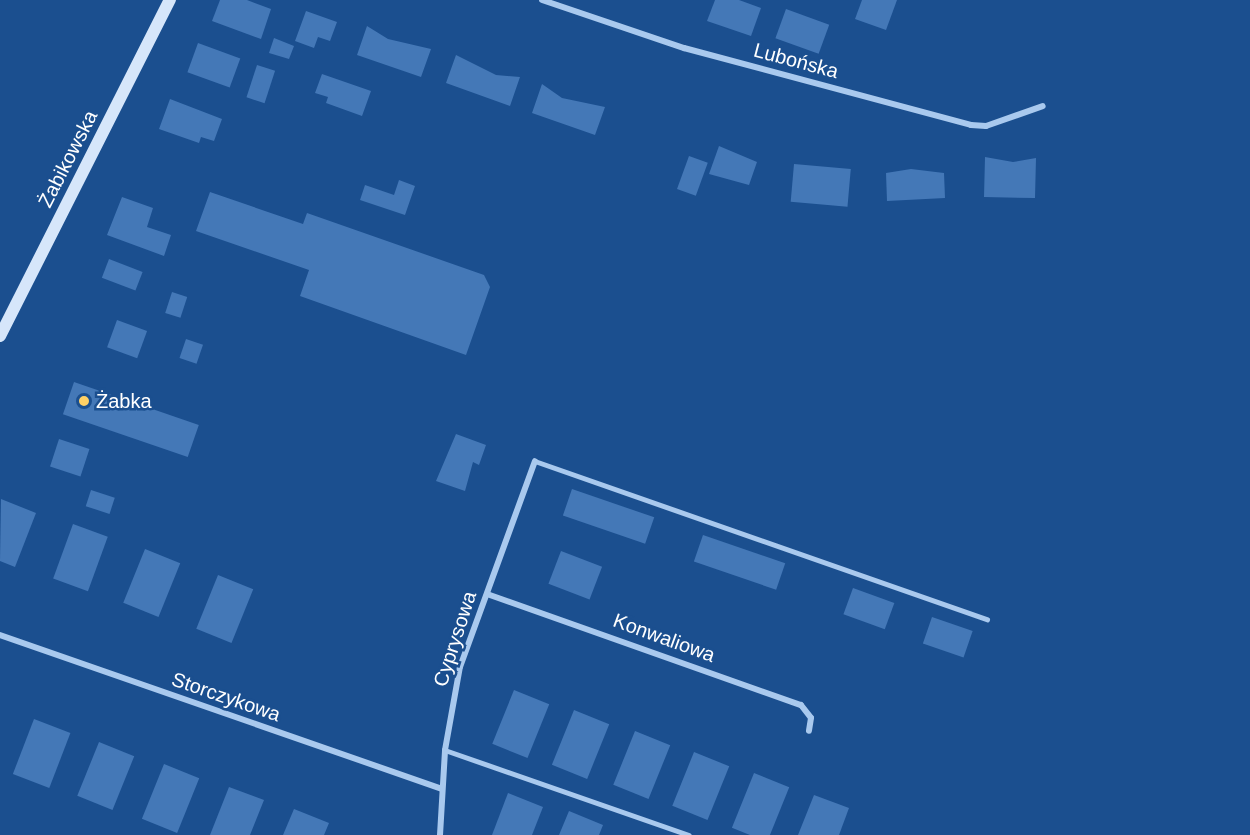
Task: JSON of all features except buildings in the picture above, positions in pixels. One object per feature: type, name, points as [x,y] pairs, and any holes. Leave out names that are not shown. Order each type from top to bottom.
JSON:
[{"type":"street","name":"Żabikowska","points":[[0,336],[170,0]]},
{"type":"street","name":"Lubońska","points":[[542,0],[684,48],[971,125],[986,126],[1043,106]]},
{"type":"street","name":"Cyprysowa","points":[[440,835],[445,750],[462,657],[535,461]]},
{"type":"street","name":"Konwaliowa","points":[[487,594],[801,705],[811,718],[809,731]]},
{"type":"street","name":"Storczykowa","points":[[0,635],[441,789]]},
{"type":"lane","points":[[535,461],[987,619]]},
{"type":"lane","points":[[445,750],[689,835]]},
{"type":"place","name":"Żabka","points":[[84,401]]}]
